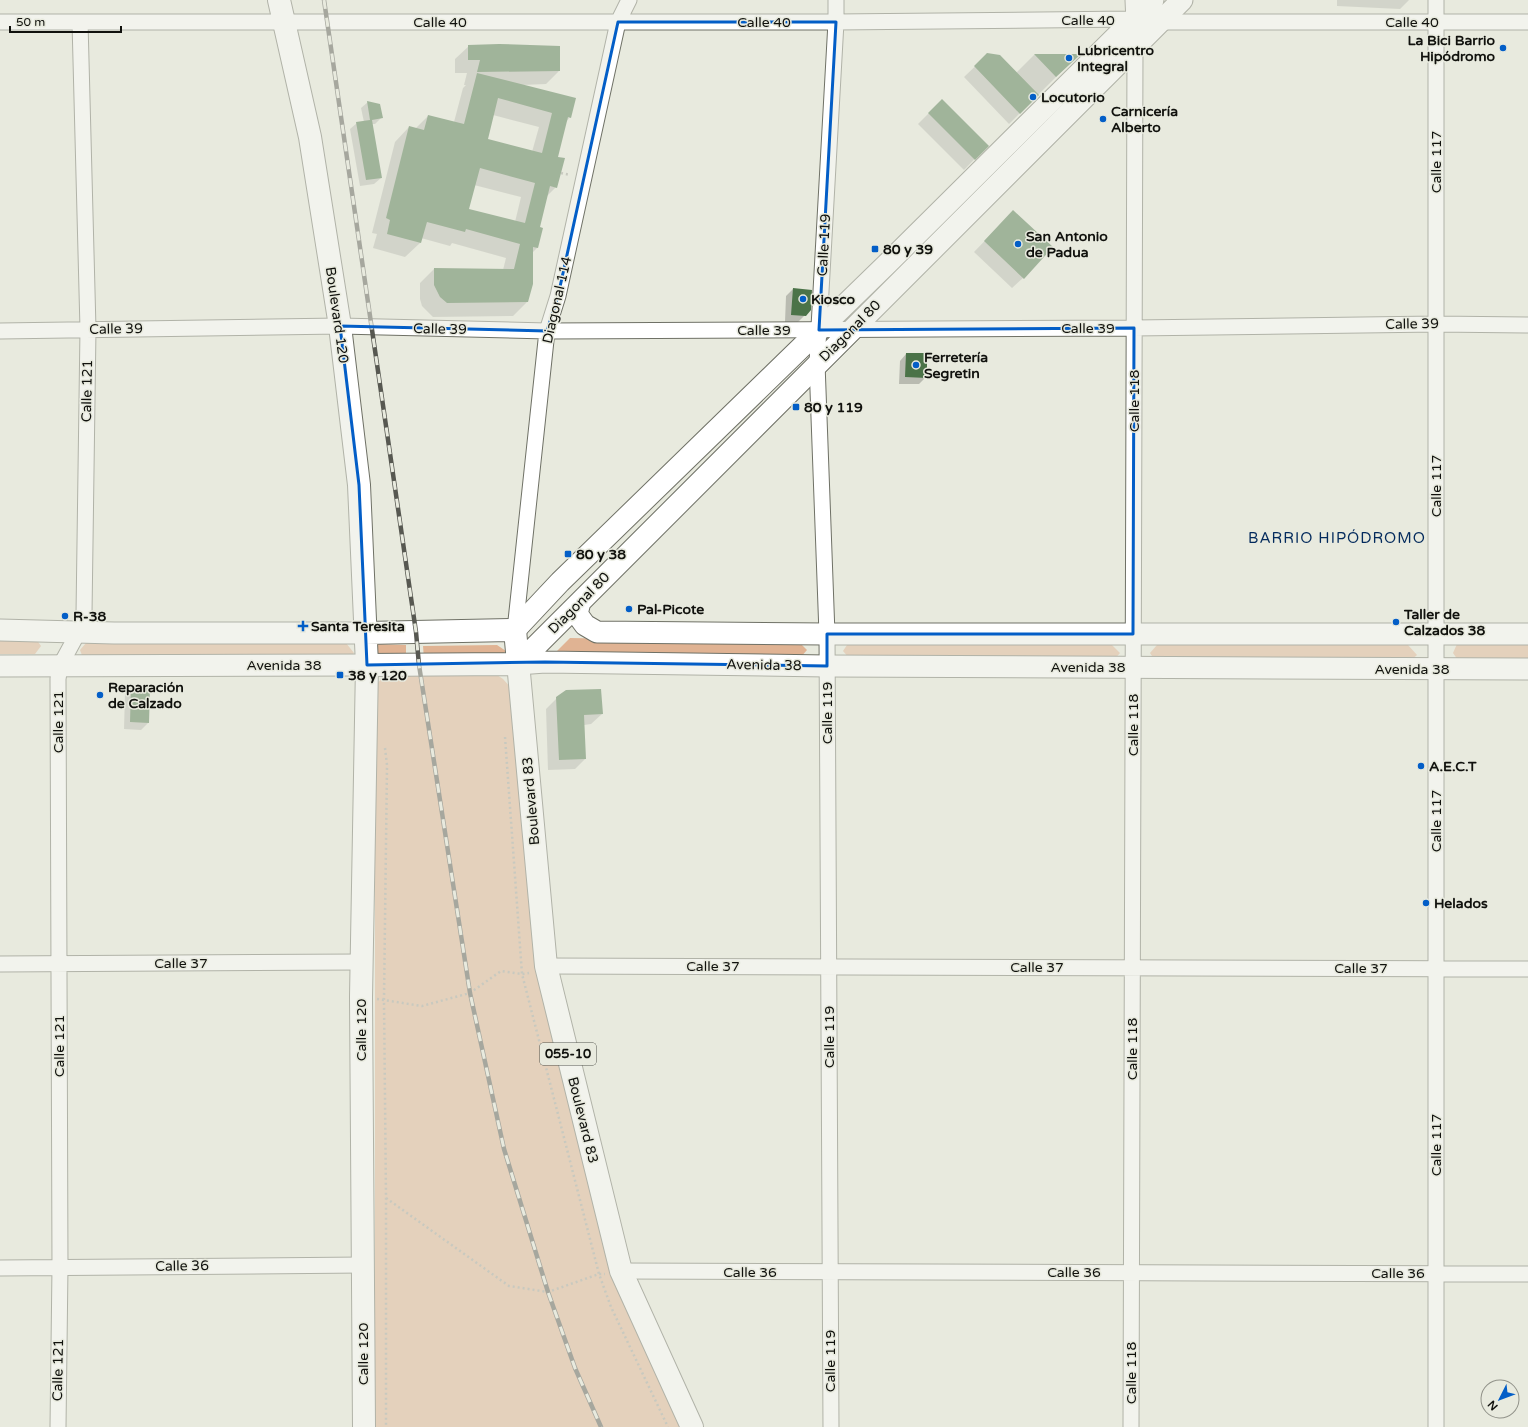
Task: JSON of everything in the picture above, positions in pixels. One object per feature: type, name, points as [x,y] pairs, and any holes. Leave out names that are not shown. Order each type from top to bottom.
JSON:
[{"type":"main road","name":"Boulevard 120","points":[[279,0],[310,137],[340,326],[359,485],[366,633]]},
{"type":"main road","name":"Diagonal 80","points":[[515,630],[570,572],[819,330],[1133,10],[1153,0]]},
{"type":"main road","name":"Diagonal 80","points":[[518,664],[817,363],[852,330],[1182,0]]},
{"type":"main road","points":[[580,602],[577,614],[585,625],[597,632],[827,634],[1528,634]]},
{"type":"main road","points":[[0,630],[114,633],[366,633],[515,630]]},
{"type":"main road","name":"Boulevard 83","points":[[515,630],[546,966],[621,1271],[692,1427]]},
{"type":"main road","name":"Calle 120","points":[[364,1427],[361,962],[367,666],[366,633]]},
{"type":"main road","name":"Avenida 38","points":[[0,666],[367,666],[518,664],[545,662],[827,666],[1528,669]]},
{"type":"street","name":"Diagonal 114","points":[[515,630],[548,331],[560,289],[618,22],[628,0]]},
{"type":"street","name":"Calle 119","points":[[831,1427],[827,634],[817,363],[836,0]]},
{"type":"street","name":"Calle 117","points":[[1436,0],[1436,1427]]},
{"type":"street","name":"Calle 40","points":[[0,22],[836,22],[1133,10],[1160,22],[1528,22]]},
{"type":"street","name":"Calle 118","points":[[1131,1427],[1135,46],[1133,10]]},
{"type":"street","name":"Calle 121","points":[[58,1427],[60,1267],[58,679],[60,666],[79,631],[84,614],[88,329],[80,22]]},
{"type":"street","name":"Calle 39","points":[[0,331],[340,326],[548,331],[1134,328],[1436,324],[1528,325]]},
{"type":"street","name":"Calle 37","points":[[0,964],[361,962]]},
{"type":"street","name":"Calle 37","points":[[546,966],[1528,969]]},
{"type":"street","name":"Calle 36","points":[[0,1268],[363,1265]]},
{"type":"street","name":"Calle 36","points":[[621,1271],[1528,1274]]},
{"type":"path","points":[[505,731],[522,974],[599,1274],[612,1307],[668,1427]]},
{"type":"path","points":[[385,743],[387,765],[384,999],[386,1427]]},
{"type":"path","points":[[361,997],[384,999],[422,1006],[470,993],[501,971],[522,974],[536,971],[546,966]]},
{"type":"path","points":[[386,1198],[509,1286],[548,1292],[599,1274],[621,1271]]},
{"type":"highlighted area","points":[[618,22],[836,22],[819,330],[1134,328],[1133,634],[827,634],[827,666],[545,662],[367,665],[359,485],[340,326],[547,331],[558,296]]},
{"type":"shaded area","points":[[0,638],[36,639],[41,646],[35,654],[0,654]]},
{"type":"shaded area","points":[[570,638],[799,642],[807,650],[800,658],[554,654]]},
{"type":"shaded area","points":[[849,642],[1111,644],[1120,653],[1112,662],[850,659],[843,651]]},
{"type":"shaded area","points":[[86,643],[346,643],[354,653],[346,661],[83,658],[80,650]]},
{"type":"shaded area","points":[[371,644],[406,645],[406,661],[371,660]]},
{"type":"shaded area","points":[[1457,644],[1528,644],[1528,663],[1460,663],[1453,653]]},
{"type":"shaded area","points":[[497,645],[506,651],[497,659],[424,659],[423,646]]},
{"type":"shaded area","points":[[1157,645],[1408,645],[1417,655],[1408,663],[1156,662],[1150,653]]},
{"type":"shaded area","points":[[491,671],[503,679],[514,691],[536,971],[681,1427],[375,1427],[375,686],[384,676],[396,672]]},
{"type":"building","points":[[499,44],[560,46],[560,71],[477,72],[480,60],[468,60],[468,45]]},
{"type":"building","points":[[987,53],[1000,55],[1039,95],[1020,114],[974,66]]},
{"type":"building","points":[[1034,54],[1081,54],[1056,77]]},
{"type":"building","points":[[477,73],[576,98],[571,118],[568,117],[558,157],[565,158],[557,188],[550,186],[540,227],[543,228],[538,248],[533,247],[533,284],[528,302],[447,303],[440,297],[434,285],[434,268],[514,269],[520,244],[466,229],[465,232],[427,222],[421,243],[387,234],[390,220],[386,218],[409,126],[424,130],[428,115],[464,124]],"holes":[[[498,98],[552,113],[542,153],[488,139]],[[480,168],[535,183],[525,223],[469,209]]]},
{"type":"building","points":[[942,99],[989,146],[975,160],[928,113]]},
{"type":"building","points":[[367,101],[380,104],[383,118],[372,120],[382,178],[366,180],[356,122],[370,120]]},
{"type":"building","name":"San Antonio de Padua","points":[[1013,210],[1053,247],[1024,279],[984,241]]},
{"type":"building","name":"Kiosco","points":[[793,288],[812,290],[811,310],[806,316],[791,315]]},
{"type":"building","name":"Ferretería Segretin","points":[[906,353],[927,353],[927,378],[905,377]]},
{"type":"building","points":[[131,686],[150,687],[149,723],[130,722]]},
{"type":"building","points":[[601,689],[603,714],[584,715],[586,759],[559,760],[556,697],[566,690]]},
{"type":"railway","points":[[324,0],[416,632],[419,665],[470,993],[504,1149],[548,1292],[575,1368],[601,1427]]},
{"type":"place","name":"La Bici Barrio Hipódromo","points":[[1503,48]]},
{"type":"place","name":"Lubricentro Integral","points":[[1069,58]]},
{"type":"place","name":"Locutorio","points":[[1033,97]]},
{"type":"place","name":"Carnicería Alberto","points":[[1103,119]]},
{"type":"place","name":"San Antonio de Padua","points":[[1018,244]]},
{"type":"place","name":"80 y 39","points":[[875,249]]},
{"type":"place","name":"Kiosco","points":[[803,299]]},
{"type":"place","name":"Ferretería Segretin","points":[[916,365]]},
{"type":"place","name":"80 y 119","points":[[796,407]]},
{"type":"place","name":"80 y 38","points":[[568,554]]},
{"type":"place","name":"Pal-Picote","points":[[629,609]]},
{"type":"place","name":"R-38","points":[[65,616]]},
{"type":"place","name":"Taller de Calzados 38","points":[[1396,622]]},
{"type":"place","name":"Santa Teresita","points":[[303,626]]},
{"type":"place","name":"38 y 120","points":[[340,675]]},
{"type":"place","name":"Reparación de Calzado","points":[[100,695]]},
{"type":"place","name":"A.E.C.T","points":[[1421,766]]},
{"type":"place","name":"Helados","points":[[1426,903]]},
{"type":"district","name":"BARRIO HIPÓDROMO","points":[[1337,538]]}]
